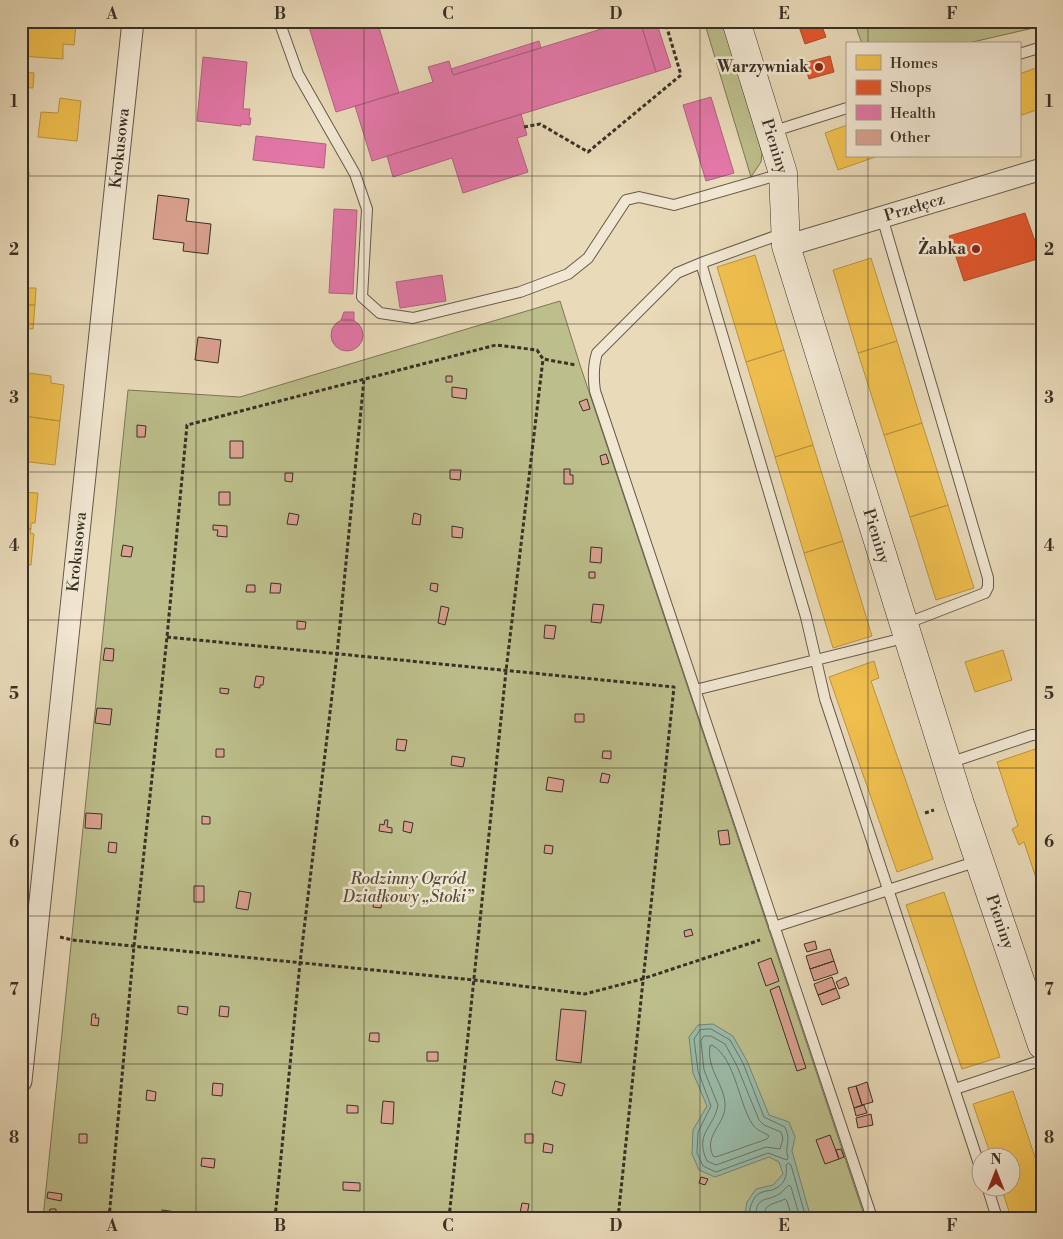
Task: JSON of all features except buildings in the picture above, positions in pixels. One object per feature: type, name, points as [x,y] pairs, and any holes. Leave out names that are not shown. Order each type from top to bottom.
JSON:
[{"type":"street","name":"Krokusowa","points":[[21,1081],[30,928],[133,21]]},
{"type":"street","name":"Pieniny","points":[[736,21],[783,173],[785,239],[978,861],[1042,1045]]},
{"type":"street","name":"Przełęcz","points":[[785,239],[882,217],[1042,169]]},
{"type":"lane","points":[[279,21],[298,74],[355,174],[367,210],[362,297],[380,313],[413,318],[520,292],[568,274],[588,258],[626,200],[639,197],[674,205],[783,173]]},
{"type":"lane","points":[[1020,54],[1042,47]]},
{"type":"lane","points":[[771,132],[846,108]]},
{"type":"lane","points":[[695,690],[817,659],[906,630],[985,594],[988,587],[988,578],[882,217]]},
{"type":"lane","points":[[785,239],[701,263],[677,274],[597,353],[593,376],[595,391],[872,1218]]},
{"type":"lane","points":[[701,263],[806,617],[825,699],[890,890],[973,1146]]},
{"type":"lane","points":[[948,764],[1032,735],[1039,735],[1042,738]]},
{"type":"lane","points":[[776,930],[978,861]]},
{"type":"lane","points":[[955,1089],[1042,1060]]},
{"type":"lane","points":[[990,1196],[997,1218]]},
{"type":"path","points":[[524,127],[540,124],[588,152],[681,75],[665,21]]},
{"type":"path","points":[[109,1218],[134,946],[167,637],[187,425],[496,346],[536,350],[543,359],[580,366],[594,366]]},
{"type":"path","points":[[449,1218],[506,671],[543,359]]},
{"type":"path","points":[[275,1218],[300,963],[337,654],[364,379]]},
{"type":"path","points":[[167,637],[674,687],[618,1218]]},
{"type":"path","points":[[30,928],[72,940],[474,980],[585,994],[642,979],[776,930]]},
{"type":"green space","points":[[704,21],[724,21],[762,153],[761,162],[751,177]]},
{"type":"green space","points":[[854,21],[1042,21],[1042,26],[973,42],[861,42]]},
{"type":"green space","name":"Rodzinny Ogród Działkowy „Stoki”","points":[[560,301],[865,1218],[43,1218],[128,390],[240,397]]},
{"type":"water","points":[[713,1024],[733,1036],[747,1061],[769,1115],[789,1122],[795,1137],[792,1151],[811,1218],[744,1218],[747,1202],[756,1189],[773,1185],[783,1174],[779,1162],[769,1157],[715,1177],[699,1170],[692,1154],[693,1130],[707,1106],[693,1073],[689,1037],[698,1025]]},
{"type":"place","name":"Warzywniak","points":[[819,67]]},
{"type":"place","name":"Żabka","points":[[976,249]]}]
